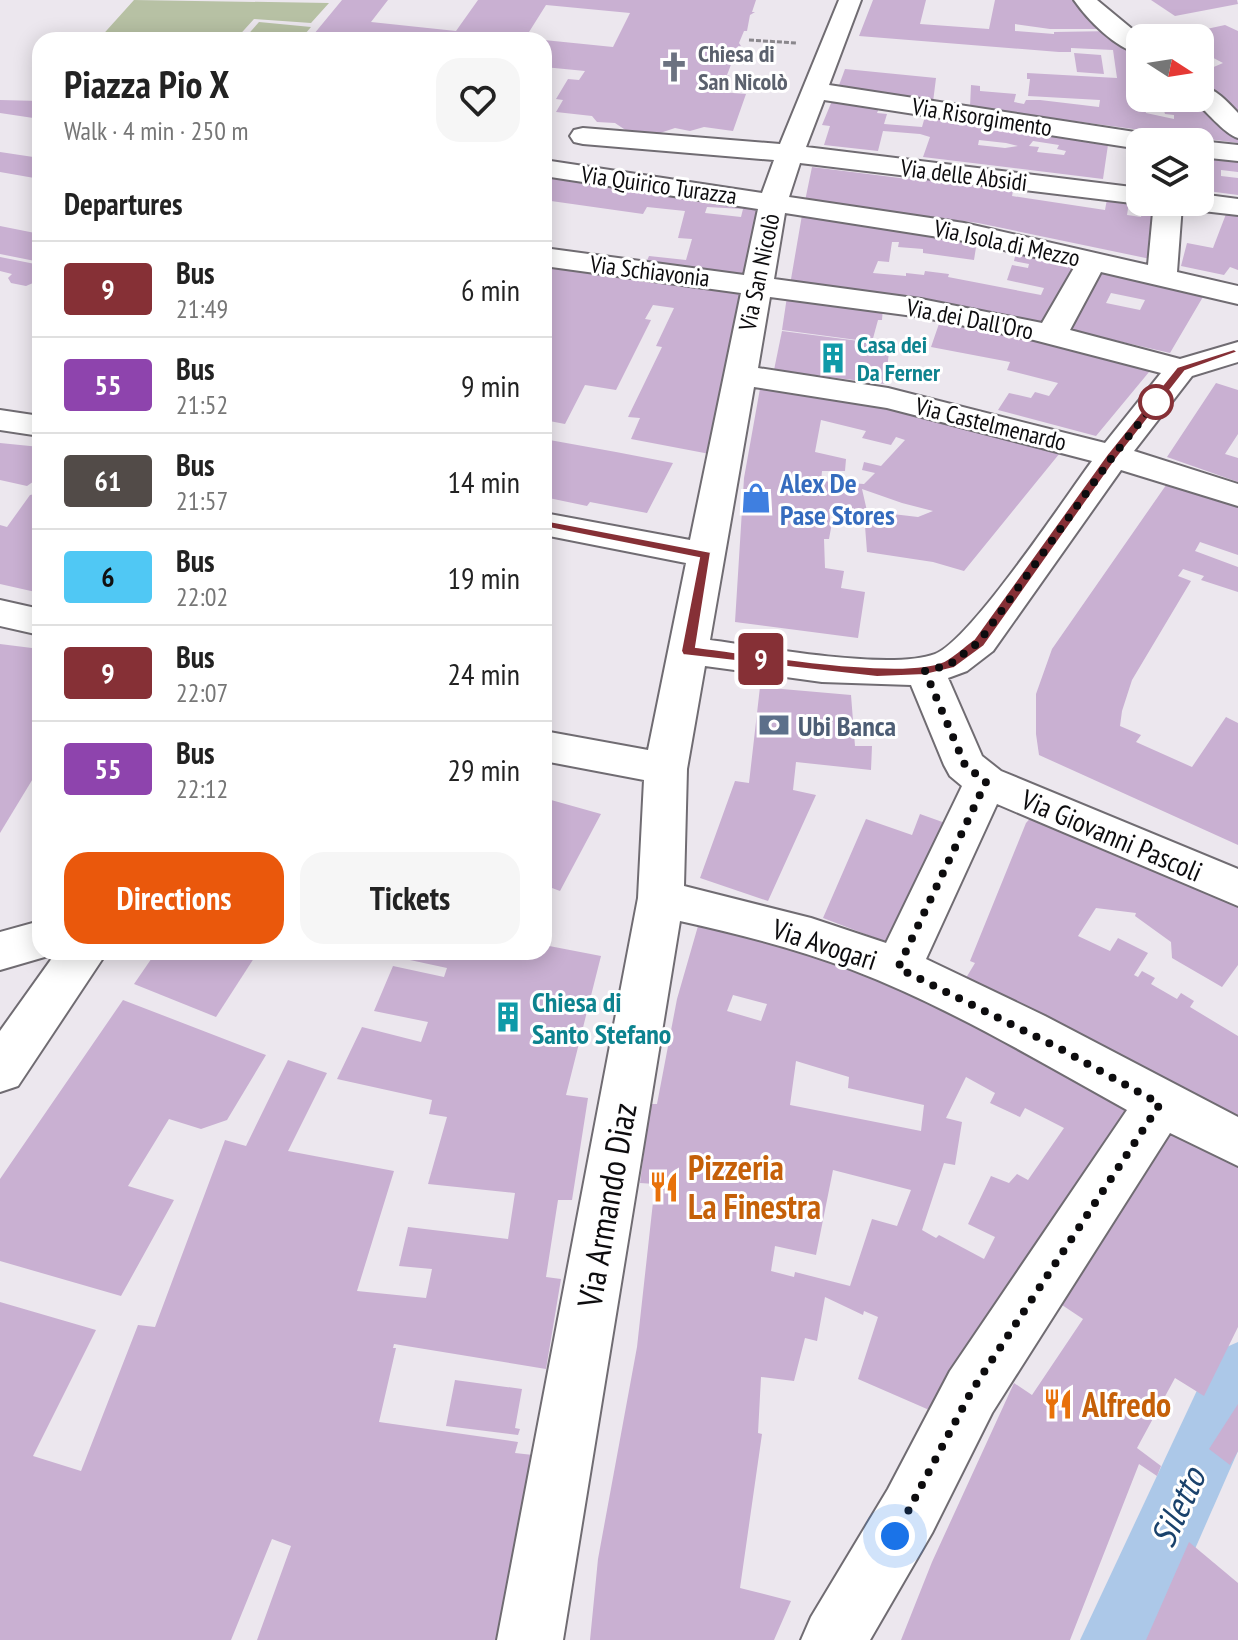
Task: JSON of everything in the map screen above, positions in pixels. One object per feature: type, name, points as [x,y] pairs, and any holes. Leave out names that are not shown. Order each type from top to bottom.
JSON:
[{"type":"street","name":"Via San Nicolò","points":[[688,651],[755,284],[773,203],[788,153],[816,91],[850,0]]},
{"type":"street","points":[[1085,0],[1100,17],[1126,36]]},
{"type":"street","name":"Via Risorgimento","points":[[816,91],[1126,139]]},
{"type":"street","points":[[1214,103],[1238,130]]},
{"type":"street","name":"Via delle Absidi","points":[[583,136],[788,153],[1126,194]]},
{"type":"street","points":[[1107,192],[1114,137]]},
{"type":"street","points":[[1214,150],[1238,153]]},
{"type":"street","name":"Via Quirico Turazza","points":[[552,169],[773,203]]},
{"type":"street","name":"Via Isola di Mezzo","points":[[773,203],[964,232],[1238,295]]},
{"type":"street","points":[[1214,204],[1238,207]]},
{"type":"street","points":[[1162,276],[1167,216]]},
{"type":"street","name":"Via Schiavonia","points":[[552,258],[755,284]]},
{"type":"street","points":[[1051,335],[1093,260]]},
{"type":"street","name":"Via dei Dall'Oro","points":[[755,284],[921,308],[1193,365]]},
{"type":"street","points":[[688,651],[877,672],[925,671],[949,665],[979,642],[1113,456],[1193,365],[1238,295]]},
{"type":"street","points":[[1193,365],[1238,352]]},
{"type":"street","name":"Via Castelmenardo","points":[[739,375],[888,398],[1113,456],[1238,495]]},
{"type":"street","points":[[0,420],[32,425]]},
{"type":"street","points":[[552,526],[706,555]]},
{"type":"street","points":[[0,613],[32,620]]},
{"type":"street","name":"Via Armando Diaz","points":[[530,1640],[661,898],[666,769],[688,651]]},
{"type":"street","name":"Via Giovanni Pascoli","points":[[925,671],[965,765],[986,782],[1238,888]]},
{"type":"street","points":[[552,748],[666,769]]},
{"type":"street","name":"Via Giovanni Pascoli","points":[[898,968],[986,782]]},
{"type":"street","name":"Via Avogari","points":[[661,898],[821,940],[898,968],[1061,1049],[1238,1143]]},
{"type":"street","points":[[0,951],[32,942]]},
{"type":"street","points":[[0,1071],[77,960]]},
{"type":"street","points":[[834,1640],[910,1511],[971,1392],[1160,1104]]},
{"type":"green space","points":[[134,0],[329,3],[311,23],[254,19],[242,32],[105,32]]},
{"type":"green space","points":[[259,22],[311,27],[307,32],[250,32]]},
{"type":"building","name":"Chiesa di San Nicolò","points":[[342,0],[388,0],[371,22],[456,31],[478,0],[756,0],[752,12],[755,12],[750,15],[747,31],[744,31],[739,43],[741,46],[738,46],[733,58],[737,59],[732,62],[727,75],[730,76],[725,79],[720,92],[746,94],[733,131],[704,127],[690,131],[675,128],[654,135],[630,133],[615,123],[597,122],[592,116],[556,112],[563,100],[556,99],[568,79],[579,80],[585,71],[552,68],[552,41],[613,47],[630,13],[546,5],[529,32],[316,32]]},
{"type":"building","points":[[873,0],[926,0],[920,24],[989,29],[995,0],[1077,0],[1098,29],[1050,29],[1015,24],[1015,31],[1054,34],[1113,31],[1126,42],[1126,112],[1146,112],[1174,119],[1174,115],[1164,112],[1214,112],[1238,136],[1238,143],[1214,140],[1214,128],[1126,128],[970,107],[971,85],[980,86],[980,91],[1016,94],[1014,102],[1024,104],[1026,100],[1040,100],[1099,107],[1100,100],[1028,96],[1030,79],[1027,79],[1027,73],[1117,78],[1113,50],[1071,48],[1071,52],[859,36]]},
{"type":"building","points":[[1151,0],[1237,0],[1238,4],[1175,16]]},
{"type":"building","points":[[1225,25],[1238,31],[1238,114],[1214,93],[1214,67],[1223,63],[1214,58],[1214,27]]},
{"type":"building","points":[[1074,53],[1101,55],[1104,74],[1077,72]]},
{"type":"building","points":[[845,69],[936,78],[933,102],[838,88]]},
{"type":"building","points":[[834,96],[881,103],[877,113],[887,114],[884,124],[922,127],[926,113],[1109,138],[1103,179],[923,157],[930,137],[920,134],[883,131],[878,151],[824,145],[830,126],[822,125]],"holes":[[[979,140],[1006,143],[1018,146],[978,145]],[[1033,141],[1059,145],[1057,149],[1066,151],[1064,155],[1037,152],[1039,147],[1029,146]]]},
{"type":"building","points":[[0,100],[32,101],[32,118],[0,113]]},
{"type":"building","points":[[0,152],[32,157],[32,178],[0,172]]},
{"type":"building","points":[[1214,152],[1238,155],[1238,172],[1221,170],[1221,176],[1238,178],[1238,195],[1214,192]]},
{"type":"building","points":[[812,167],[908,179],[910,173],[989,183],[988,187],[1013,191],[1012,196],[1105,210],[1107,199],[1126,202],[1126,216],[1163,216],[1160,261],[978,223],[805,201]]},
{"type":"building","points":[[554,173],[770,204],[747,279],[644,267],[649,256],[686,260],[692,239],[678,238],[685,211],[647,207],[643,214],[552,201],[552,176]],"holes":[[[707,207],[743,209],[741,217],[705,213]]]},
{"type":"building","points":[[1226,214],[1238,216],[1238,270],[1230,267],[1224,275],[1181,266],[1187,243],[1213,248]]},
{"type":"building","points":[[802,215],[977,241],[974,260],[923,253],[923,249],[898,247],[899,242],[892,242],[889,262],[878,261],[873,273],[906,276],[906,273],[924,275],[925,271],[949,274],[948,277],[1041,295],[1044,288],[1007,280],[1012,265],[1028,268],[1029,264],[1014,261],[1017,248],[1084,264],[1049,327],[790,285]]},
{"type":"building","points":[[0,226],[32,232],[32,260],[0,254]]},
{"type":"building","points":[[0,257],[32,263],[32,283],[26,286],[11,283],[8,278],[12,274],[0,271]]},
{"type":"building","points":[[552,265],[617,273],[615,276],[647,281],[747,286],[715,455],[631,439],[640,418],[628,417],[662,347],[656,346],[674,308],[653,305],[645,319],[651,320],[616,390],[585,385],[565,424],[552,422]]},
{"type":"building","points":[[1099,266],[1207,290],[1170,353],[1066,329]],"holes":[[[1111,293],[1145,300],[1140,310],[1106,303]]]},
{"type":"building","points":[[788,290],[883,308],[882,320],[878,320],[872,342],[782,330]]},
{"type":"building","points":[[941,318],[1154,366],[1096,436],[998,410],[1009,393],[1031,398],[1035,392],[1049,396],[1058,383],[1007,370],[1010,362],[931,347]]},
{"type":"building","name":"Casa dei Da Ferner","points":[[782,331],[890,345],[885,384],[774,370]]},
{"type":"building","points":[[761,383],[838,394],[1064,448],[964,571],[933,562],[867,552],[864,513],[829,509],[831,528],[829,539],[824,539],[825,568],[844,571],[841,588],[865,592],[858,638],[735,622],[744,478]],"holes":[[[821,420],[866,431],[862,438],[891,445],[896,437],[905,440],[881,466],[864,462],[862,470],[875,473],[864,484],[821,481],[822,471],[845,471],[846,459],[815,452]],[[862,489],[902,503],[933,511],[918,517],[867,511]]]},
{"type":"building","points":[[1216,383],[1238,390],[1238,434],[1225,454],[1238,458],[1238,482],[1167,457]]},
{"type":"building","points":[[552,440],[673,463],[647,513],[590,502],[587,506],[552,499]]},
{"type":"building","points":[[0,443],[32,446],[32,483],[27,486],[0,480]]},
{"type":"building","points":[[1171,478],[1238,500],[1238,555],[1200,542],[1195,551],[1238,567],[1238,592],[1201,580],[1204,576],[1183,569],[1178,576],[1191,581],[1132,680],[1120,726],[1141,735],[1136,742],[1192,767],[1226,717],[1238,723],[1238,845],[1039,755],[1036,694],[1052,649]]},
{"type":"building","points":[[30,495],[32,591],[0,584],[0,525],[7,527]]},
{"type":"building","points":[[0,644],[32,648],[32,780],[0,833]]},
{"type":"building","points":[[760,687],[851,695],[855,746],[872,746],[871,770],[796,762],[793,790],[816,795],[768,901],[700,878],[735,781],[749,783]]},
{"type":"building","points":[[552,800],[601,814],[560,891],[552,888]]},
{"type":"building","points":[[1037,811],[1238,904],[1238,965],[1222,987],[1172,958],[1171,942],[1135,916],[1136,913],[1096,908],[1078,936],[1110,951],[1118,938],[1148,953],[1134,975],[1138,977],[1142,971],[1155,978],[1151,984],[1177,999],[1181,993],[1194,1001],[1190,1007],[1238,1036],[1238,1120],[1213,1116],[966,978],[975,963],[970,961],[1026,823]]},
{"type":"building","points":[[920,814],[948,824],[891,944],[823,918],[866,819],[912,835]]},
{"type":"building","points":[[698,926],[735,933],[877,976],[1144,1105],[950,1419],[858,1379],[878,1317],[864,1311],[863,1315],[825,1297],[817,1341],[805,1338],[794,1381],[761,1377],[758,1433],[762,1434],[740,1588],[791,1601],[774,1640],[590,1640],[598,1559],[637,1347],[655,1184],[640,1183],[650,1104],[657,1104],[677,999]],"holes":[[[733,995],[767,1004],[761,1021],[727,1011]],[[796,1061],[849,1077],[848,1088],[924,1105],[921,1131],[790,1105]],[[966,1077],[995,1093],[990,1103],[1020,1117],[1025,1108],[1064,1128],[1028,1180],[1017,1174],[1009,1183],[991,1176],[968,1224],[995,1237],[984,1259],[939,1235],[936,1238],[922,1230],[944,1163],[955,1165],[962,1122],[946,1118]],[[833,1170],[911,1190],[897,1226],[872,1219],[850,1286],[795,1272],[794,1277],[771,1271],[775,1246],[816,1255]]]},
{"type":"building","points":[[552,947],[601,956],[566,1095],[588,1098],[572,1200],[558,1200],[546,1277],[561,1279],[546,1369],[394,1344],[393,1348],[396,1348],[379,1422],[518,1442],[515,1453],[533,1455],[507,1640],[257,1640],[291,1546],[272,1539],[231,1640],[0,1640],[0,1302],[96,1330],[33,1456],[81,1471],[138,1325],[155,1327],[225,1140],[246,1146],[288,1060],[327,1073],[288,1151],[394,1171],[357,1291],[426,1298],[432,1269],[399,1266],[408,1227],[508,1239],[515,1193],[428,1184],[447,1117],[429,1114],[432,1100],[337,1079],[362,1027],[421,1042],[428,1022],[374,1011],[393,966],[444,977],[447,968],[410,960],[552,960]]},
{"type":"building","points":[[150,960],[253,960],[216,1017],[134,984]]},
{"type":"building","points":[[123,1000],[266,1055],[227,1120],[201,1129],[169,1119],[128,1186],[174,1200],[121,1296],[0,1261],[0,1179]]},
{"type":"building","points":[[1170,1119],[1238,1153],[1238,1327],[1204,1396],[1175,1378],[1137,1448],[1161,1466],[1157,1476],[1139,1464],[1070,1640],[901,1640],[932,1562],[1014,1383],[1032,1395],[1083,1319],[1059,1303]]},
{"type":"building","points":[[455,1380],[522,1389],[515,1428],[520,1429],[518,1435],[446,1426]]},
{"type":"building","points":[[1238,1404],[1238,1451],[1230,1465],[1209,1449]]},
{"type":"building","points":[[1189,1542],[1238,1583],[1238,1640],[1146,1640]]},
{"type":"waterway","name":"Siletto","points":[[1117,1640],[1238,1375]]},
{"type":"bus line","name":"9","points":[[552,525],[706,555],[688,651],[877,672],[925,671],[949,665],[979,642],[1113,456],[1181,369],[1238,352]]},
{"type":"place","name":"Chiesa di San Nicolò","points":[[674,67]]},
{"type":"place","name":"Casa dei Da Ferner","points":[[833,358]]},
{"type":"place","name":"Alex De Pase Stores","points":[[756,498]]},
{"type":"place","name":"Ubi Banca","points":[[774,725]]},
{"type":"place","name":"Chiesa di Santo Stefano","points":[[508,1017]]},
{"type":"place","name":"Pizzeria La Finestra","points":[[664,1187]]},
{"type":"place","name":"Alfredo","points":[[1058,1404]]},
{"type":"route","points":[[895,1536],[971,1392],[1160,1104],[1061,1049],[898,968],[986,782],[965,765],[925,671],[949,665],[979,642],[1113,456],[1156,402]]}]
